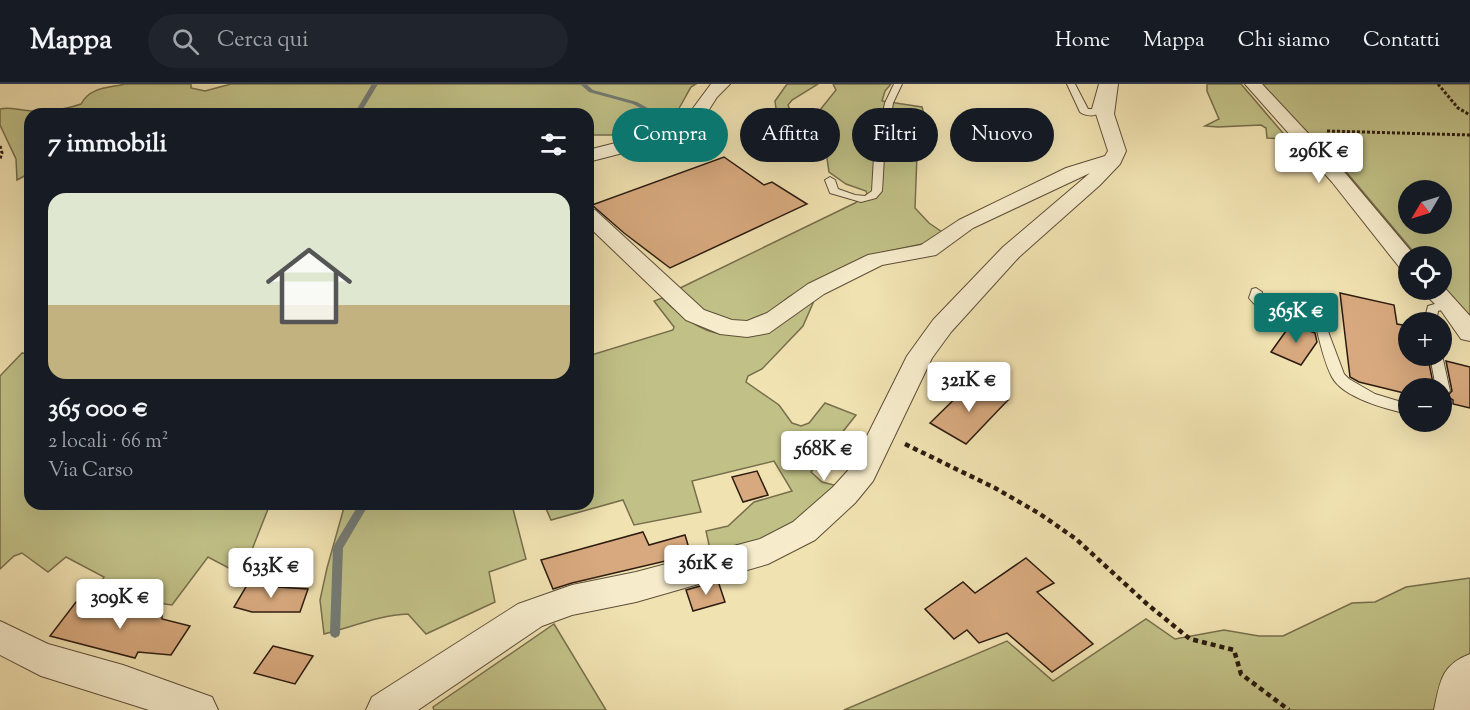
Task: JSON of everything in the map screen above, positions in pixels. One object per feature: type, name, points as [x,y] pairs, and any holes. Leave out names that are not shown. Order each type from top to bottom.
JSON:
[{"type":"street","points":[[594,154],[682,128],[695,118],[706,97],[722,84]]},
{"type":"street","points":[[385,710],[530,615],[572,600],[636,587],[768,550],[804,531],[844,495],[863,473],[920,356],[942,327],[1011,252],[1093,181],[1113,160],[1117,151],[1105,114],[1108,84]]},
{"type":"street","points":[[1253,84],[1339,177],[1398,251]]},
{"type":"street","points":[[594,220],[695,315],[729,328],[747,329],[760,327],[816,289],[876,260],[928,250],[943,242],[966,224],[1074,172],[1113,160]]},
{"type":"street","points":[[1443,300],[1470,333]]},
{"type":"street","points":[[0,637],[40,659],[123,683],[199,710]]},
{"type":"street","points":[[1453,710],[1458,683],[1470,671]]},
{"type":"lane","points":[[830,180],[834,191],[861,201],[871,198],[876,192],[879,185],[879,160],[885,135],[886,112],[898,84]]},
{"type":"lane","points":[[1071,84],[1083,110],[1091,113],[1096,112],[1102,85],[1108,84]]},
{"type":"lane","points":[[1256,292],[1255,298],[1265,308],[1308,321],[1322,329],[1338,376],[1343,382],[1365,394],[1398,406]]},
{"type":"path","points":[[1438,84],[1458,108],[1470,115]]},
{"type":"path","points":[[1295,130],[1470,135]]},
{"type":"path","points":[[0,146],[2,153],[0,159]]},
{"type":"path","points":[[882,435],[933,456],[1040,514],[1076,539],[1190,639],[1234,650],[1241,674],[1289,710]]},
{"type":"green space","points":[[125,84],[191,84],[191,88],[205,91],[231,84],[696,84],[691,87],[679,108],[612,108],[612,135],[594,135],[594,108],[66,108],[81,104],[94,91]]},
{"type":"green space","points":[[787,84],[818,84],[792,100],[788,105],[789,108],[776,108],[775,101]]},
{"type":"green space","points":[[833,84],[891,84],[885,91],[882,101],[922,107],[852,108],[852,162],[917,162],[915,208],[929,223],[942,232],[927,243],[880,253],[830,274],[789,297],[758,321],[735,325],[712,320],[676,290],[855,203],[867,194],[866,191],[846,184],[829,172],[828,162],[840,162],[840,108],[822,108],[836,90]]},
{"type":"green space","points":[[1207,84],[1241,84],[1288,139],[1267,138],[1266,128],[1261,125],[1205,126],[1219,119],[1207,91]]},
{"type":"green space","points":[[1258,84],[1470,84],[1470,319],[1452,297],[1452,246],[1409,246],[1398,234],[1452,234],[1452,180],[1398,180],[1398,233],[1337,161]]},
{"type":"green space","points":[[0,109],[24,110],[24,176],[17,180],[16,159],[0,125]]},
{"type":"green space","points":[[817,294],[803,326],[762,369],[748,376],[746,382],[779,405],[792,423],[801,426],[809,423],[825,403],[856,415],[811,472],[822,482],[838,486],[772,540],[711,554],[706,531],[728,526],[754,502],[792,491],[774,461],[692,481],[701,512],[634,525],[623,500],[594,508],[594,354],[673,330],[674,327],[654,301],[662,298],[704,329],[722,334],[739,333],[774,319]]},
{"type":"green space","points":[[24,353],[24,510],[268,510],[242,575],[208,557],[172,605],[93,594],[104,577],[66,557],[48,572],[22,553],[14,556],[0,569],[0,376]]},
{"type":"green space","points":[[343,510],[513,510],[526,559],[489,572],[495,602],[426,634],[408,614],[376,619],[324,634],[320,600]]},
{"type":"green space","points":[[547,510],[587,510],[551,520]]},
{"type":"green space","points":[[1470,578],[1470,710],[844,710],[1007,641],[1053,681],[1146,619],[1175,639],[1224,630],[1259,636],[1283,636],[1352,603],[1375,602],[1406,587]]},
{"type":"green space","points":[[554,624],[606,710],[434,710],[433,707]]},
{"type":"building","points":[[728,160],[764,185],[772,182],[807,204],[670,268],[594,207],[594,204],[710,162],[728,162]]},
{"type":"building","points":[[1340,293],[1394,305],[1398,324],[1398,366],[1430,366],[1432,378],[1398,378],[1398,392],[1359,382],[1350,377]]},
{"type":"building","points":[[1291,324],[1315,333],[1317,342],[1301,365],[1271,352]]},
{"type":"building","points":[[1452,362],[1470,367],[1470,408],[1453,404],[1452,378],[1449,378],[1447,366],[1452,366]]},
{"type":"building","points":[[972,382],[1008,400],[966,444],[930,423]]},
{"type":"building","points":[[757,471],[768,495],[743,502],[732,477]]},
{"type":"building","points":[[643,532],[649,545],[685,535],[691,555],[553,589],[541,560]]},
{"type":"building","points":[[1026,558],[1054,583],[1037,592],[1093,644],[1052,672],[1007,633],[979,643],[967,630],[954,639],[925,609],[963,582],[975,593]]},
{"type":"building","points":[[250,580],[277,587],[308,589],[300,612],[252,612],[234,607]]},
{"type":"building","points":[[718,581],[725,602],[693,611],[686,590]]},
{"type":"building","points":[[76,602],[162,615],[162,619],[190,626],[171,655],[138,652],[135,658],[50,636]]},
{"type":"building","points":[[273,646],[313,656],[295,684],[254,673]]},
{"type":"waterway","points":[[361,108],[375,84]]},
{"type":"waterway","points":[[583,84],[591,91],[635,103],[644,108]]},
{"type":"waterway","points":[[335,633],[338,547],[360,510]]}]
